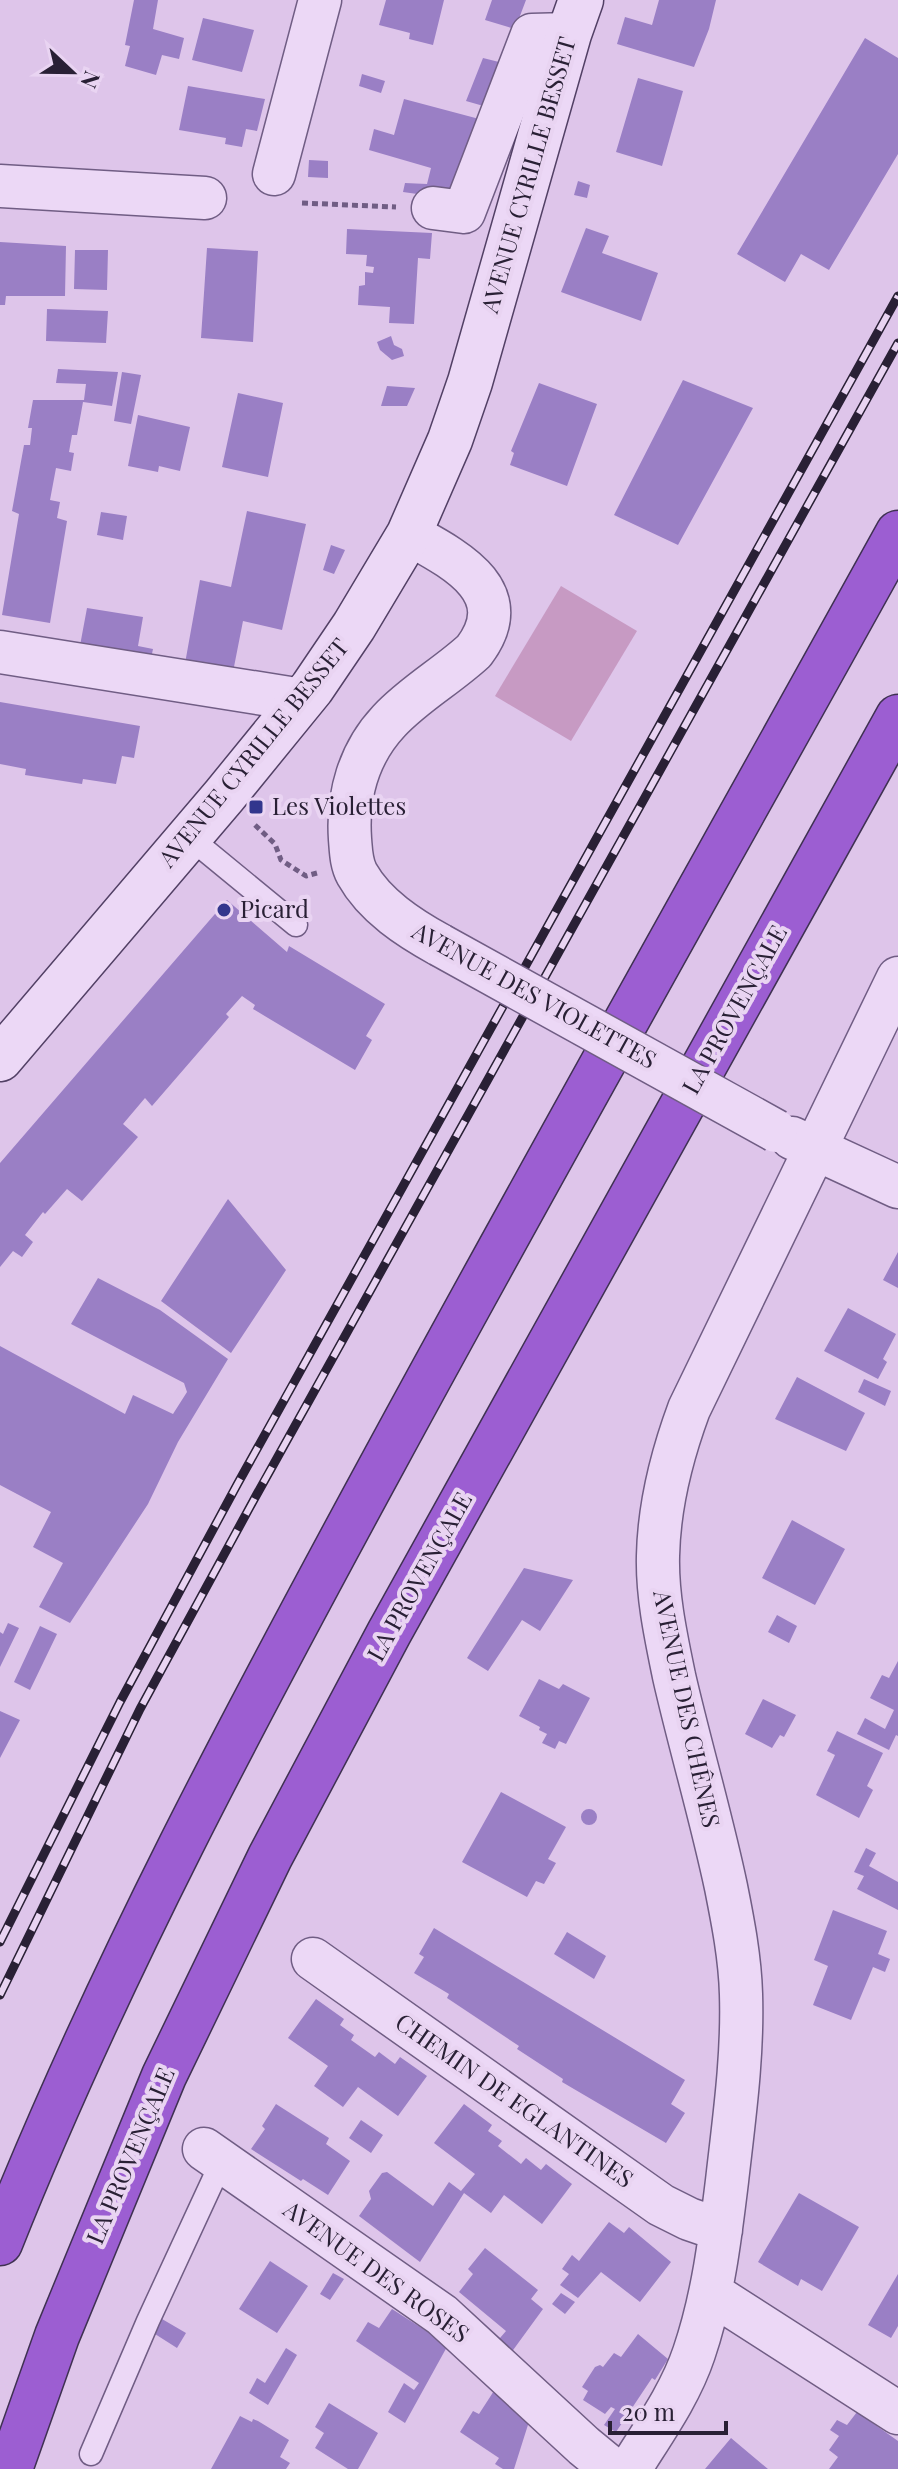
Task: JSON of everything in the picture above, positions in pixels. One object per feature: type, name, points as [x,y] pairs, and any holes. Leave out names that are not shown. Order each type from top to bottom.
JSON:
[{"type":"highway","points":[[0,2243],[42,2137],[137,1932],[257,1695],[898,533]]},
{"type":"highway","name":"LA PROVENÇALE","points":[[10,2469],[57,2336],[164,2076],[270,1857],[389,1633],[898,717]]},
{"type":"main road","name":"AVENUE CYRILLE BESSET","points":[[0,1059],[302,700],[336,655],[409,534],[450,440],[470,382],[575,17]]},
{"type":"street","points":[[286,188],[320,0]]},
{"type":"street","points":[[433,208],[464,212],[532,35],[575,17]]},
{"type":"street","points":[[0,186],[205,198]]},
{"type":"street","points":[[352,863],[349,826],[352,794],[355,778],[375,737],[409,702],[474,651],[488,626],[487,601],[478,582],[452,558],[409,534]]},
{"type":"street","points":[[0,652],[302,700]]},
{"type":"street","name":"AVENUE DES VIOLETTES","points":[[352,863],[357,874],[382,904],[419,933],[776,1131],[898,1187]]},
{"type":"street","name":"AVENUE DES CHÊNES","points":[[630,2469],[685,2376],[711,2293],[741,2048],[739,1968],[725,1885],[690,1749],[668,1645],[660,1597],[659,1532],[671,1468],[689,1409],[898,978]]},
{"type":"street","name":"CHEMIN DE EGLANTINES","points":[[313,1959],[661,2205],[721,2230]]},
{"type":"street","name":"AVENUE DES ROSES","points":[[213,2155],[442,2315],[612,2469]]},
{"type":"street","points":[[711,2293],[898,2413]]},
{"type":"lane","points":[[189,837],[296,925]]},
{"type":"lane","points":[[91,2454],[148,2321],[213,2155]]},
{"type":"path","points":[[286,188],[433,208]]},
{"type":"path","points":[[254,824],[275,844],[281,860],[306,876],[352,863]]},
{"type":"shaded area","points":[[561,586],[637,631],[571,741],[495,696]]},
{"type":"building","points":[[134,0],[158,0],[153,29],[184,38],[179,59],[162,55],[156,75],[125,66],[130,46],[125,45]]},
{"type":"building","points":[[386,0],[444,0],[433,45],[409,39],[410,33],[379,25]]},
{"type":"building","points":[[492,0],[526,0],[515,29],[485,20]]},
{"type":"building","points":[[659,0],[716,0],[694,67],[617,44],[625,17],[652,25]]},
{"type":"building","points":[[203,18],[254,30],[242,72],[192,60]]},
{"type":"building","points":[[865,38],[898,58],[898,154],[829,270],[801,254],[785,282],[737,254]]},
{"type":"building","points":[[483,58],[503,63],[487,107],[466,101]]},
{"type":"building","points":[[362,74],[385,81],[381,93],[359,86]]},
{"type":"building","points":[[638,78],[683,91],[662,166],[616,152]]},
{"type":"building","points":[[188,86],[265,99],[257,131],[246,129],[242,147],[225,144],[226,138],[179,130]]},
{"type":"building","points":[[404,99],[483,120],[453,199],[403,192],[405,183],[427,184],[431,168],[369,150],[374,129],[394,135]]},
{"type":"building","points":[[309,160],[328,161],[328,178],[308,177]]},
{"type":"building","points":[[578,181],[590,185],[587,198],[574,195]]},
{"type":"building","points":[[586,228],[609,236],[602,253],[658,273],[641,321],[561,292]]},
{"type":"building","points":[[347,229],[432,233],[430,259],[418,258],[414,324],[389,323],[390,307],[358,305],[359,286],[365,285],[365,272],[373,273],[374,267],[366,266],[367,255],[346,254]]},
{"type":"building","points":[[0,242],[66,246],[65,296],[6,296],[5,305],[0,305]]},
{"type":"building","points":[[207,248],[258,251],[253,342],[201,338]]},
{"type":"building","points":[[75,250],[108,250],[107,290],[74,289]]},
{"type":"building","points":[[47,309],[108,311],[106,343],[46,341]]},
{"type":"building","points":[[391,336],[404,356],[392,360],[380,350],[377,342]]},
{"type":"building","points":[[58,369],[118,372],[112,406],[83,402],[77,435],[72,435],[69,452],[74,453],[71,471],[56,468],[50,500],[60,502],[57,518],[67,521],[50,623],[2,615],[19,514],[12,511],[24,445],[30,445],[32,428],[28,428],[33,400],[84,400],[86,384],[56,383]]},
{"type":"building","points":[[122,372],[141,375],[131,424],[114,421]]},
{"type":"building","points":[[683,380],[753,408],[678,545],[614,515]]},
{"type":"building","points":[[539,383],[597,404],[567,486],[510,465],[514,453],[511,451]]},
{"type":"building","points":[[387,386],[415,388],[407,406],[381,406]]},
{"type":"building","points":[[238,393],[283,403],[268,477],[222,467]]},
{"type":"building","points":[[138,415],[190,427],[180,471],[159,466],[158,472],[128,466]]},
{"type":"building","points":[[247,511],[306,524],[282,630],[243,621],[232,677],[184,669],[200,580],[231,587]]},
{"type":"building","points":[[101,512],[127,516],[123,540],[97,535]]},
{"type":"building","points":[[331,545],[345,550],[334,574],[323,570]]},
{"type":"building","points":[[87,608],[143,617],[138,646],[153,649],[150,663],[79,651]]},
{"type":"building","points":[[0,702],[140,726],[134,758],[122,756],[116,784],[83,779],[82,784],[25,775],[26,769],[0,764]]},
{"type":"building","points":[[227,900],[287,952],[289,946],[385,1004],[366,1036],[372,1040],[355,1070],[253,1009],[255,1005],[242,996],[226,1014],[229,1017],[152,1106],[145,1098],[123,1124],[138,1137],[82,1201],[67,1189],[25,1235],[33,1242],[22,1257],[13,1251],[0,1267],[0,1163]]},
{"type":"building","points":[[228,1199],[286,1270],[231,1353],[161,1301]]},
{"type":"building","points":[[898,1252],[898,1288],[883,1280]]},
{"type":"building","points":[[98,1278],[160,1310],[228,1359],[178,1442],[148,1504],[70,1623],[39,1607],[63,1563],[33,1547],[51,1512],[0,1485],[0,1346],[125,1414],[133,1395],[173,1414],[187,1392],[184,1383],[71,1324]]},
{"type":"building","points":[[848,1308],[896,1334],[883,1359],[887,1362],[878,1379],[824,1351]]},
{"type":"building","points":[[797,1377],[865,1413],[846,1451],[775,1419]]},
{"type":"building","points":[[864,1379],[891,1391],[885,1406],[858,1392]]},
{"type":"building","points":[[792,1520],[845,1549],[815,1605],[762,1578]]},
{"type":"building","points":[[524,1568],[573,1580],[540,1631],[522,1620],[488,1671],[467,1658]]},
{"type":"building","points":[[777,1615],[797,1626],[789,1643],[768,1632]]},
{"type":"building","points":[[8,1623],[19,1628],[0,1667],[0,1632],[3,1634]]},
{"type":"building","points":[[40,1626],[57,1634],[30,1690],[14,1682]]},
{"type":"building","points":[[898,1661],[898,1736],[889,1750],[857,1734],[865,1718],[885,1729],[894,1710],[870,1698],[882,1675],[889,1678]]},
{"type":"building","points":[[539,1679],[559,1689],[563,1684],[590,1698],[566,1744],[559,1741],[555,1749],[542,1743],[547,1734],[539,1730],[540,1727],[519,1716]]},
{"type":"building","points":[[763,1699],[796,1715],[784,1737],[780,1735],[772,1748],[745,1734]]},
{"type":"building","points":[[0,1711],[20,1720],[0,1758]]},
{"type":"building","points":[[837,1731],[883,1753],[867,1786],[873,1790],[859,1818],[816,1795],[835,1755],[827,1751]]},
{"type":"building","points":[[501,1792],[566,1827],[548,1859],[556,1863],[544,1884],[536,1881],[527,1897],[462,1862]]},
{"type":"building","points":[[589,1809],[595,1811],[595,1823],[589,1825],[583,1823],[581,1817],[583,1811]]},
{"type":"building","points":[[866,1848],[876,1853],[869,1866],[898,1882],[898,1910],[857,1889],[864,1876],[854,1872]]},
{"type":"building","points":[[833,1910],[887,1931],[878,1954],[890,1959],[885,1972],[873,1967],[851,2020],[813,2005],[828,1966],[814,1960]]},
{"type":"building","points":[[434,1928],[685,2080],[671,2104],[685,2113],[666,2143],[562,2082],[563,2079],[517,2049],[519,2046],[447,1998],[449,1994],[414,1973],[424,1957],[419,1954]]},
{"type":"building","points":[[567,1932],[606,1956],[594,1979],[554,1954]]},
{"type":"building","points":[[316,1999],[344,2019],[340,2025],[354,2035],[351,2040],[375,2057],[379,2052],[395,2064],[400,2057],[427,2076],[398,2116],[358,2087],[343,2107],[314,2086],[328,2066],[288,2038]]},
{"type":"building","points":[[276,2104],[329,2138],[326,2144],[350,2161],[328,2195],[251,2149],[265,2129],[262,2126]]},
{"type":"building","points":[[464,2104],[492,2125],[488,2131],[502,2141],[498,2146],[521,2164],[526,2158],[541,2170],[546,2164],[572,2184],[542,2224],[504,2195],[491,2213],[464,2193],[420,2262],[359,2216],[371,2199],[369,2191],[382,2173],[387,2172],[433,2206],[449,2182],[461,2191],[475,2174],[434,2143]]},
{"type":"building","points":[[361,2120],[383,2135],[371,2153],[349,2138]]},
{"type":"building","points":[[799,2193],[859,2227],[822,2291],[801,2279],[798,2286],[758,2262]]},
{"type":"building","points":[[609,2222],[624,2233],[629,2227],[671,2262],[640,2302],[601,2272],[578,2298],[560,2285],[569,2274],[562,2269],[572,2255],[579,2261]]},
{"type":"building","points":[[485,2248],[538,2290],[531,2299],[543,2309],[508,2357],[494,2345],[506,2331],[459,2292],[473,2274],[468,2269]]},
{"type":"building","points":[[270,2261],[308,2286],[277,2333],[239,2309]]},
{"type":"building","points":[[333,2273],[344,2279],[330,2300],[320,2294]]},
{"type":"building","points":[[898,2274],[898,2326],[891,2338],[868,2325]]},
{"type":"building","points":[[561,2293],[575,2302],[565,2314],[552,2304]]},
{"type":"building","points":[[392,2309],[448,2345],[405,2423],[388,2412],[404,2383],[414,2390],[419,2383],[356,2341],[368,2322],[379,2328]]},
{"type":"building","points":[[162,2319],[186,2333],[177,2348],[155,2334]]},
{"type":"building","points":[[638,2334],[668,2359],[616,2432],[604,2425],[615,2409],[611,2407],[605,2414],[583,2400],[588,2391],[582,2387],[595,2367],[603,2367],[614,2353],[621,2357]]},
{"type":"building","points":[[286,2348],[297,2355],[268,2405],[249,2393],[257,2378],[265,2383]]},
{"type":"building","points":[[501,2380],[533,2409],[514,2469],[503,2469],[495,2464],[499,2458],[460,2432],[473,2411],[479,2414]]},
{"type":"building","points":[[329,2403],[378,2433],[358,2469],[348,2469],[315,2448],[324,2433],[315,2427]]},
{"type":"building","points":[[857,2412],[898,2441],[898,2469],[829,2469],[838,2457],[829,2450],[839,2436],[830,2430],[837,2420],[847,2425]]},
{"type":"building","points":[[240,2416],[252,2422],[253,2419],[258,2421],[289,2440],[280,2457],[290,2463],[286,2469],[211,2469]]},
{"type":"building","points":[[731,2438],[768,2469],[705,2469]]},
{"type":"railway","points":[[0,1942],[120,1702],[238,1483],[898,296]]},
{"type":"railway","points":[[0,1995],[140,1709],[898,343]]},
{"type":"place","name":"Les Violettes","points":[[256,807]]},
{"type":"place","name":"Picard","points":[[224,910]]}]
